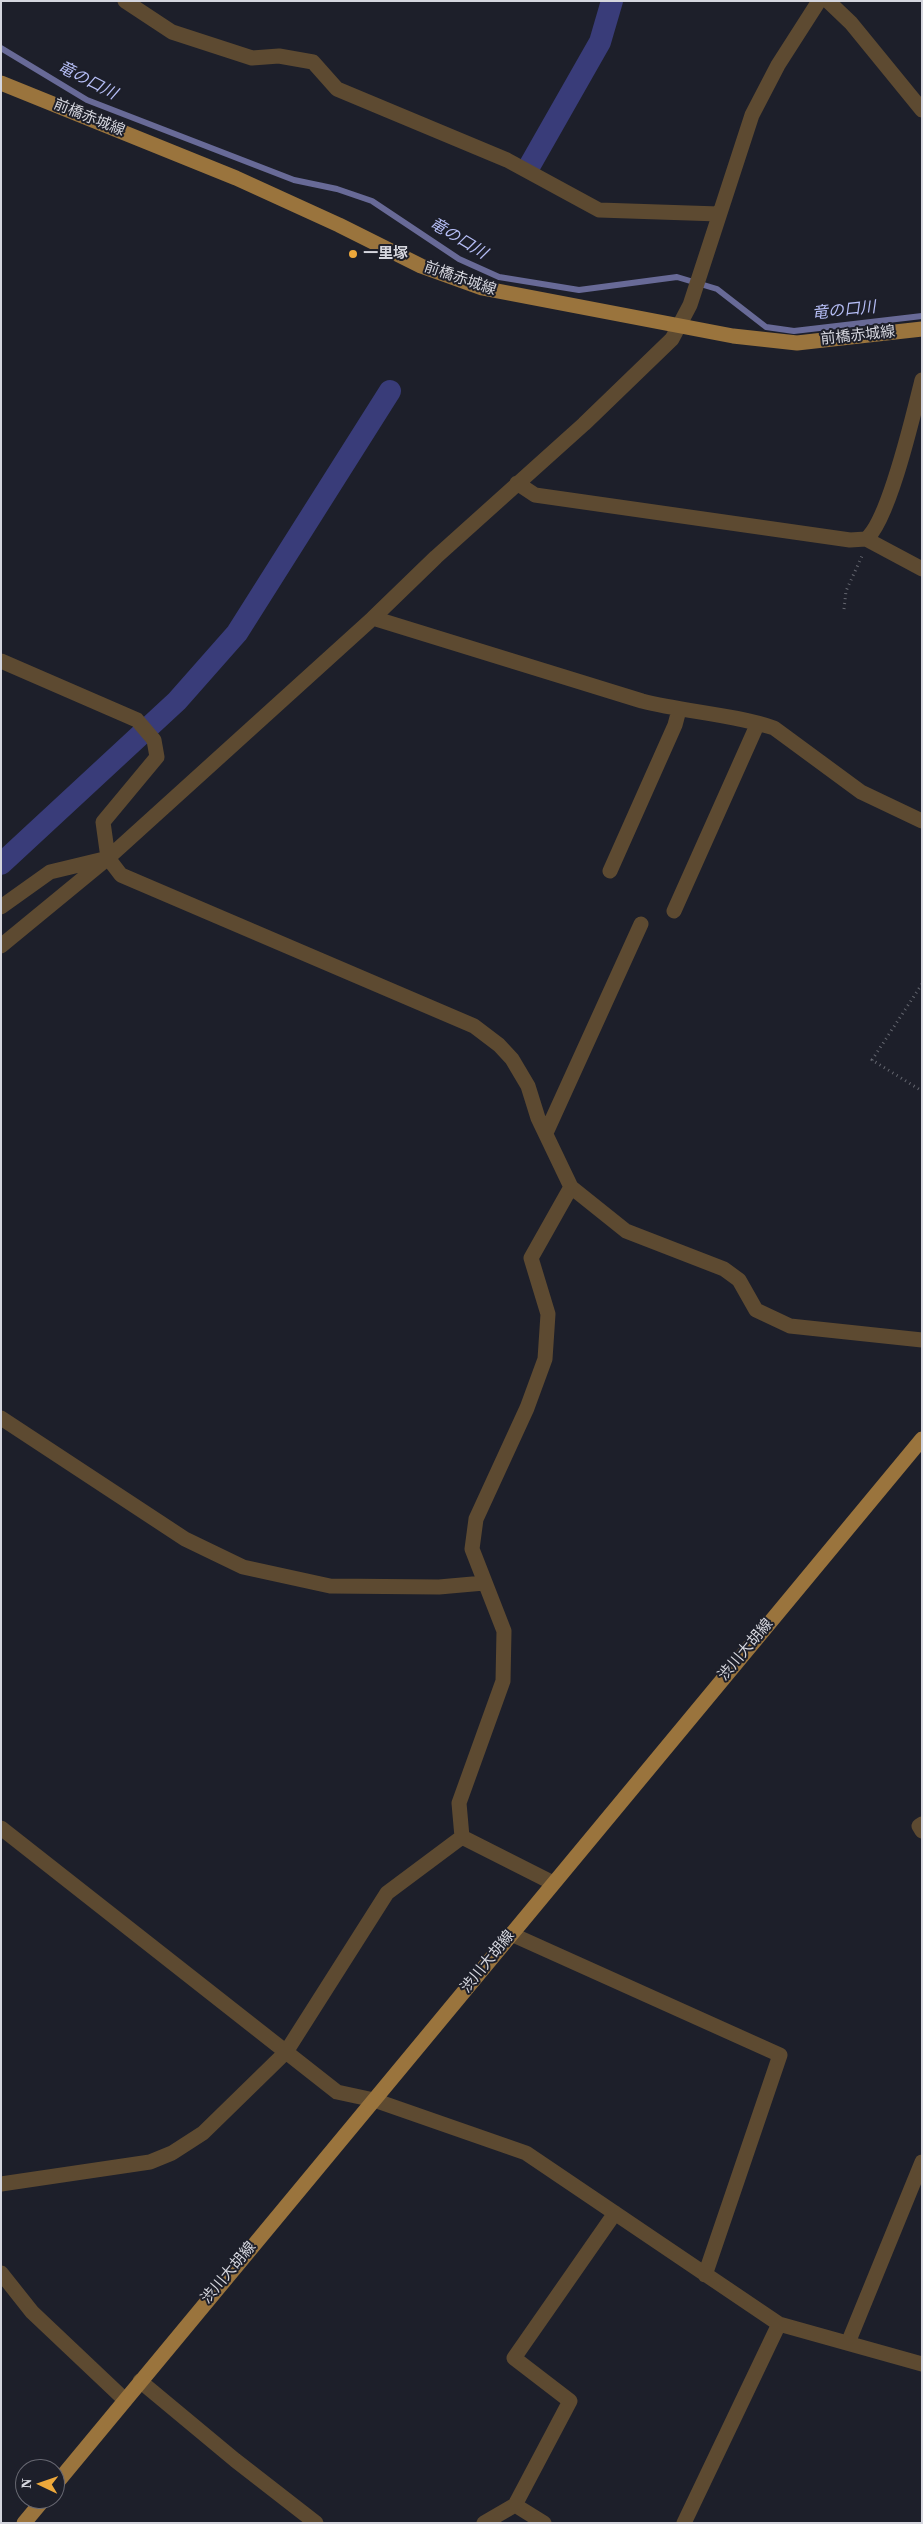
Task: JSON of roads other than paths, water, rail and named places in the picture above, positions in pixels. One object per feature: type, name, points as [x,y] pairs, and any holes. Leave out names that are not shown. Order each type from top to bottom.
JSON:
[{"type":"main road","name":"前橋赤城線","points":[[1,83],[236,178],[339,225],[406,259],[452,278],[515,296],[733,336],[797,343],[922,330]]},
{"type":"main road","name":"渋川大胡線","points":[[65,2473],[922,1439]]},
{"type":"main road","points":[[24,2523],[36,2509]]},
{"type":"street","points":[[125,1],[172,32],[181,35],[252,58],[280,56],[313,62],[337,89],[508,160],[599,210],[719,214]]},
{"type":"street","points":[[1,946],[108,858],[373,618],[436,557],[584,424],[659,352],[680,326],[690,305],[752,115],[778,65],[819,1]]},
{"type":"street","points":[[828,1],[851,22],[922,110]]},
{"type":"street","points":[[866,539],[879,524],[914,444],[922,380]]},
{"type":"street","points":[[517,483],[535,494],[850,540],[866,539],[922,569]]},
{"type":"street","points":[[373,618],[678,710],[758,723],[774,728],[861,792],[922,821]]},
{"type":"street","points":[[1,661],[137,720],[154,740],[157,757],[103,822],[108,858],[121,875],[474,1026],[499,1045],[512,1059],[528,1086],[546,1133],[571,1187],[626,1231],[724,1269],[739,1280],[756,1310],[790,1326],[922,1340]]},
{"type":"street","points":[[610,871],[675,725],[678,710]]},
{"type":"street","points":[[674,911],[758,723]]},
{"type":"street","points":[[1,907],[50,872],[108,858]]},
{"type":"street","points":[[546,1133],[641,924]]},
{"type":"street","points":[[462,1837],[459,1803],[503,1681],[504,1631],[472,1549],[476,1520],[527,1408],[545,1359],[548,1314],[531,1258],[571,1187]]},
{"type":"street","points":[[1,1418],[185,1539],[243,1567],[330,1586],[439,1587],[484,1583]]},
{"type":"street","points":[[922,1824],[919,1826],[922,1831]]},
{"type":"street","points":[[1,1828],[337,2092],[374,2100],[526,2153],[779,2324],[922,2364]]},
{"type":"street","points":[[462,1837],[553,1883]]},
{"type":"street","points":[[1,2184],[150,2162],[172,2153],[203,2133],[286,2052],[386,1893],[462,1837]]},
{"type":"street","points":[[511,1934],[780,2055],[706,2275]]},
{"type":"street","points":[[848,2343],[922,2162]]},
{"type":"street","points":[[484,2523],[515,2505],[570,2401],[514,2358],[615,2213]]},
{"type":"street","points":[[1,2273],[32,2312],[125,2400]]},
{"type":"street","points":[[684,2523],[779,2324]]},
{"type":"street","points":[[140,2381],[235,2460],[316,2523]]},
{"type":"street","points":[[515,2505],[544,2523]]},
{"type":"waterway","points":[[530,165],[600,42],[612,1]]},
{"type":"waterway","name":"竜の口川","points":[[1,48],[87,100],[294,180],[337,189],[372,201],[459,259],[499,277],[579,290],[677,277],[717,289],[766,327],[794,331],[922,316]]},
{"type":"waterway","points":[[1,864],[177,701],[237,633],[390,391]]},
{"type":"place","name":"一里塚","points":[[353,254]]}]
